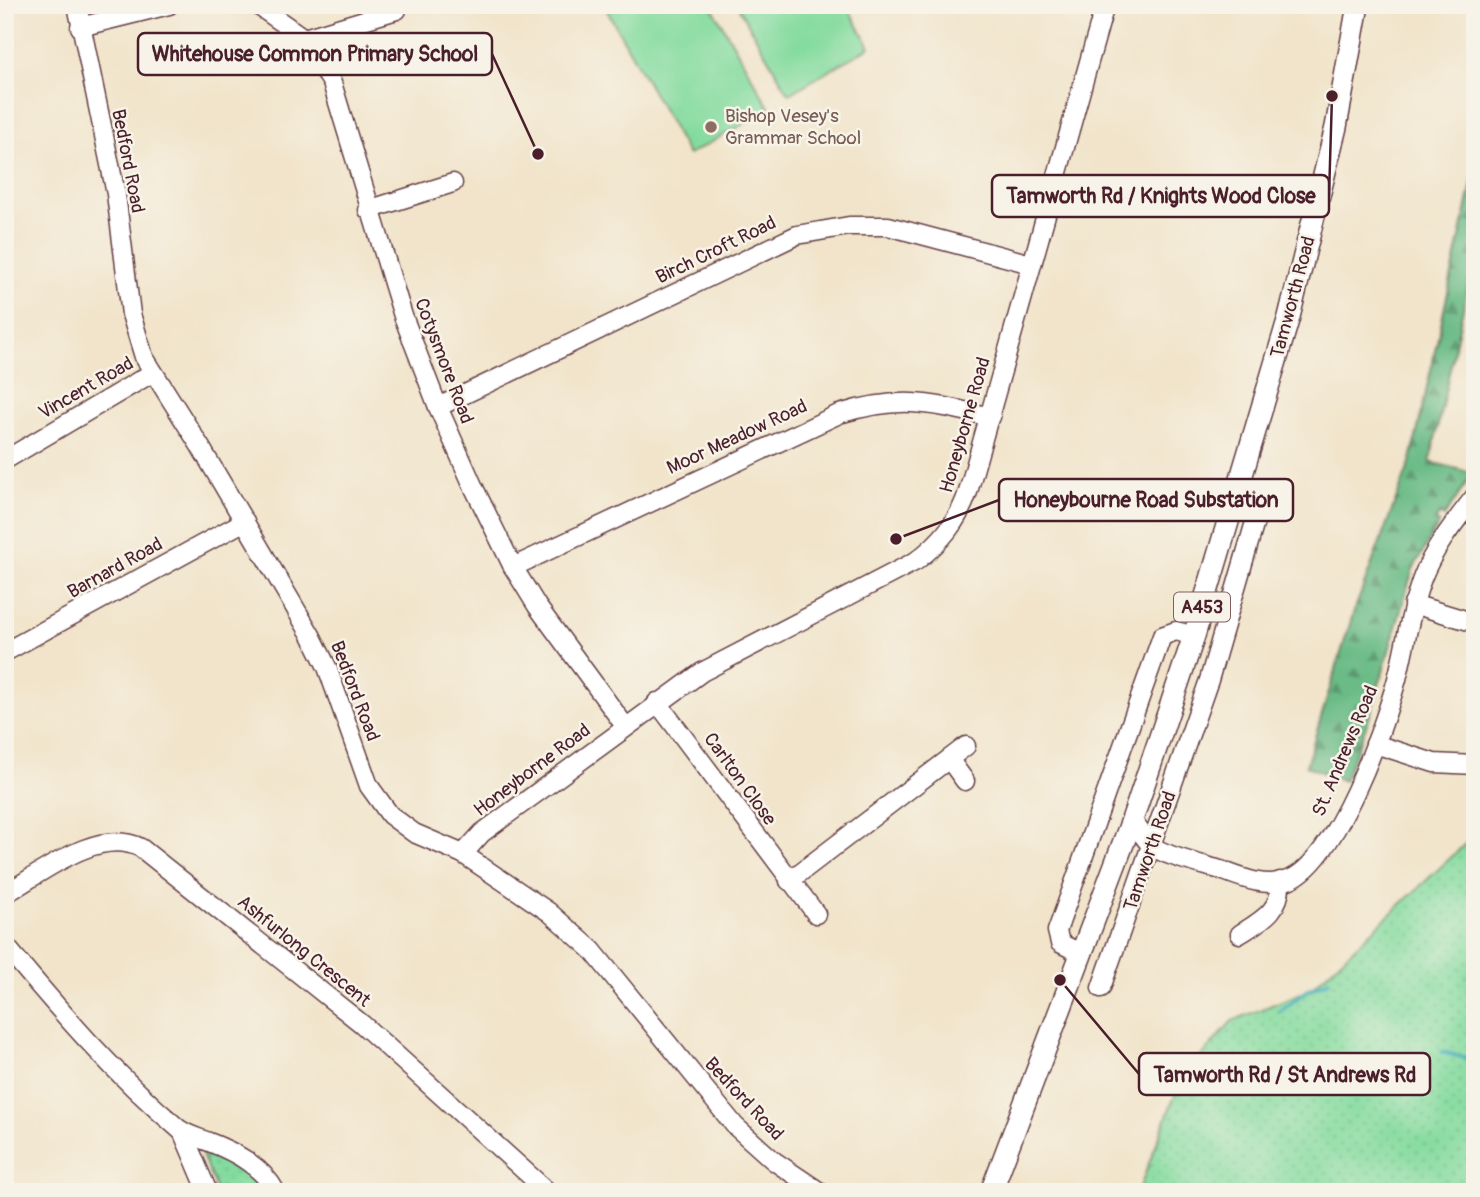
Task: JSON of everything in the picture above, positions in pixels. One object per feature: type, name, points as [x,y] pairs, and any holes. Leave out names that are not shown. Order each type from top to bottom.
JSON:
[{"type":"main road","name":"Tamworth Road","points":[[991,1192],[1132,820],[1194,636],[1289,317],[1336,127],[1358,5]]},
{"type":"street","name":"Bedford Road","points":[[77,5],[116,194],[131,314],[152,373],[245,521],[327,667],[374,797],[401,824],[463,854],[549,912],[592,950],[735,1126],[774,1161],[820,1192]]},
{"type":"street","points":[[80,27],[169,5]]},
{"type":"street","name":"Cotysmore Road","points":[[257,5],[271,11],[304,38],[332,83],[368,210],[403,316],[438,407],[513,566],[544,616],[625,726]]},
{"type":"street","name":"Honeyborne Road","points":[[463,854],[482,833],[657,702],[702,672],[916,561],[939,544],[961,514],[991,417],[1031,264],[1105,5]]},
{"type":"street","points":[[304,38],[397,10]]},
{"type":"street","points":[[368,210],[453,183]]},
{"type":"street","name":"Birch Croft Road","points":[[438,407],[797,235],[849,226],[888,226],[1031,264]]},
{"type":"street","name":"Vincent Road","points":[[8,452],[152,373]]},
{"type":"street","name":"Moor Meadow Road","points":[[513,566],[839,414],[875,403],[901,400],[923,401],[991,417]]},
{"type":"street","name":"St. Andrews Road","points":[[1280,881],[1303,872],[1326,848],[1375,744],[1397,680],[1413,604],[1435,551],[1475,496]]},
{"type":"street","name":"Tamworth Road","points":[[1101,988],[1116,971],[1152,846],[1213,668],[1255,522],[1251,510],[1234,505]]},
{"type":"street","name":"Barnard Road","points":[[5,652],[245,521]]},
{"type":"street","points":[[1413,604],[1475,623]]},
{"type":"street","points":[[1082,954],[1060,943],[1057,931],[1162,636],[1175,631],[1194,636]]},
{"type":"street","name":"Carlton Close","points":[[657,702],[816,914]]},
{"type":"street","points":[[1375,744],[1434,762],[1475,765]]},
{"type":"street","points":[[789,881],[966,746]]},
{"type":"street","points":[[949,759],[965,781]]},
{"type":"street","points":[[1132,820],[1152,846],[1250,881],[1280,881],[1280,898],[1276,908],[1240,934]]},
{"type":"street","name":"Ashfurlong Crescent","points":[[5,894],[90,846],[120,842],[141,848],[362,1024],[548,1192]]},
{"type":"street","points":[[1118,857],[1152,846]]},
{"type":"street","points":[[5,944],[77,1031],[182,1131],[228,1149],[249,1161],[276,1192]]},
{"type":"street","points":[[182,1131],[208,1192]]},
{"type":"green space","points":[[604,5],[711,5],[770,109],[688,155]]},
{"type":"green space","points":[[737,5],[846,5],[870,47],[789,94]]},
{"type":"green space","points":[[1475,170],[1475,253],[1430,462],[1473,473],[1444,517],[1440,514],[1435,521],[1439,524],[1413,569],[1369,719],[1344,781],[1306,766],[1353,614],[1411,460]]},
{"type":"green space","points":[[1475,835],[1475,1192],[1138,1192],[1181,1080],[1232,1021],[1309,990]]},
{"type":"green space","points":[[210,1148],[222,1151],[273,1192],[217,1192],[202,1155]]},
{"type":"waterway","points":[[1280,1011],[1309,989],[1329,981]]},
{"type":"waterway","points":[[1442,1052],[1475,1060]]},
{"type":"place","name":"Tamworth Rd / Knights Wood Close","points":[[1332,96]]},
{"type":"place","name":"Bishop Vesey's Grammar School","points":[[711,127]]},
{"type":"place","name":"Whitehouse Common Primary School","points":[[538,154]]},
{"type":"place","name":"Honeybourne Road Substation","points":[[896,539]]},
{"type":"place","name":"Tamworth Rd / St Andrews Rd","points":[[1060,980]]}]
